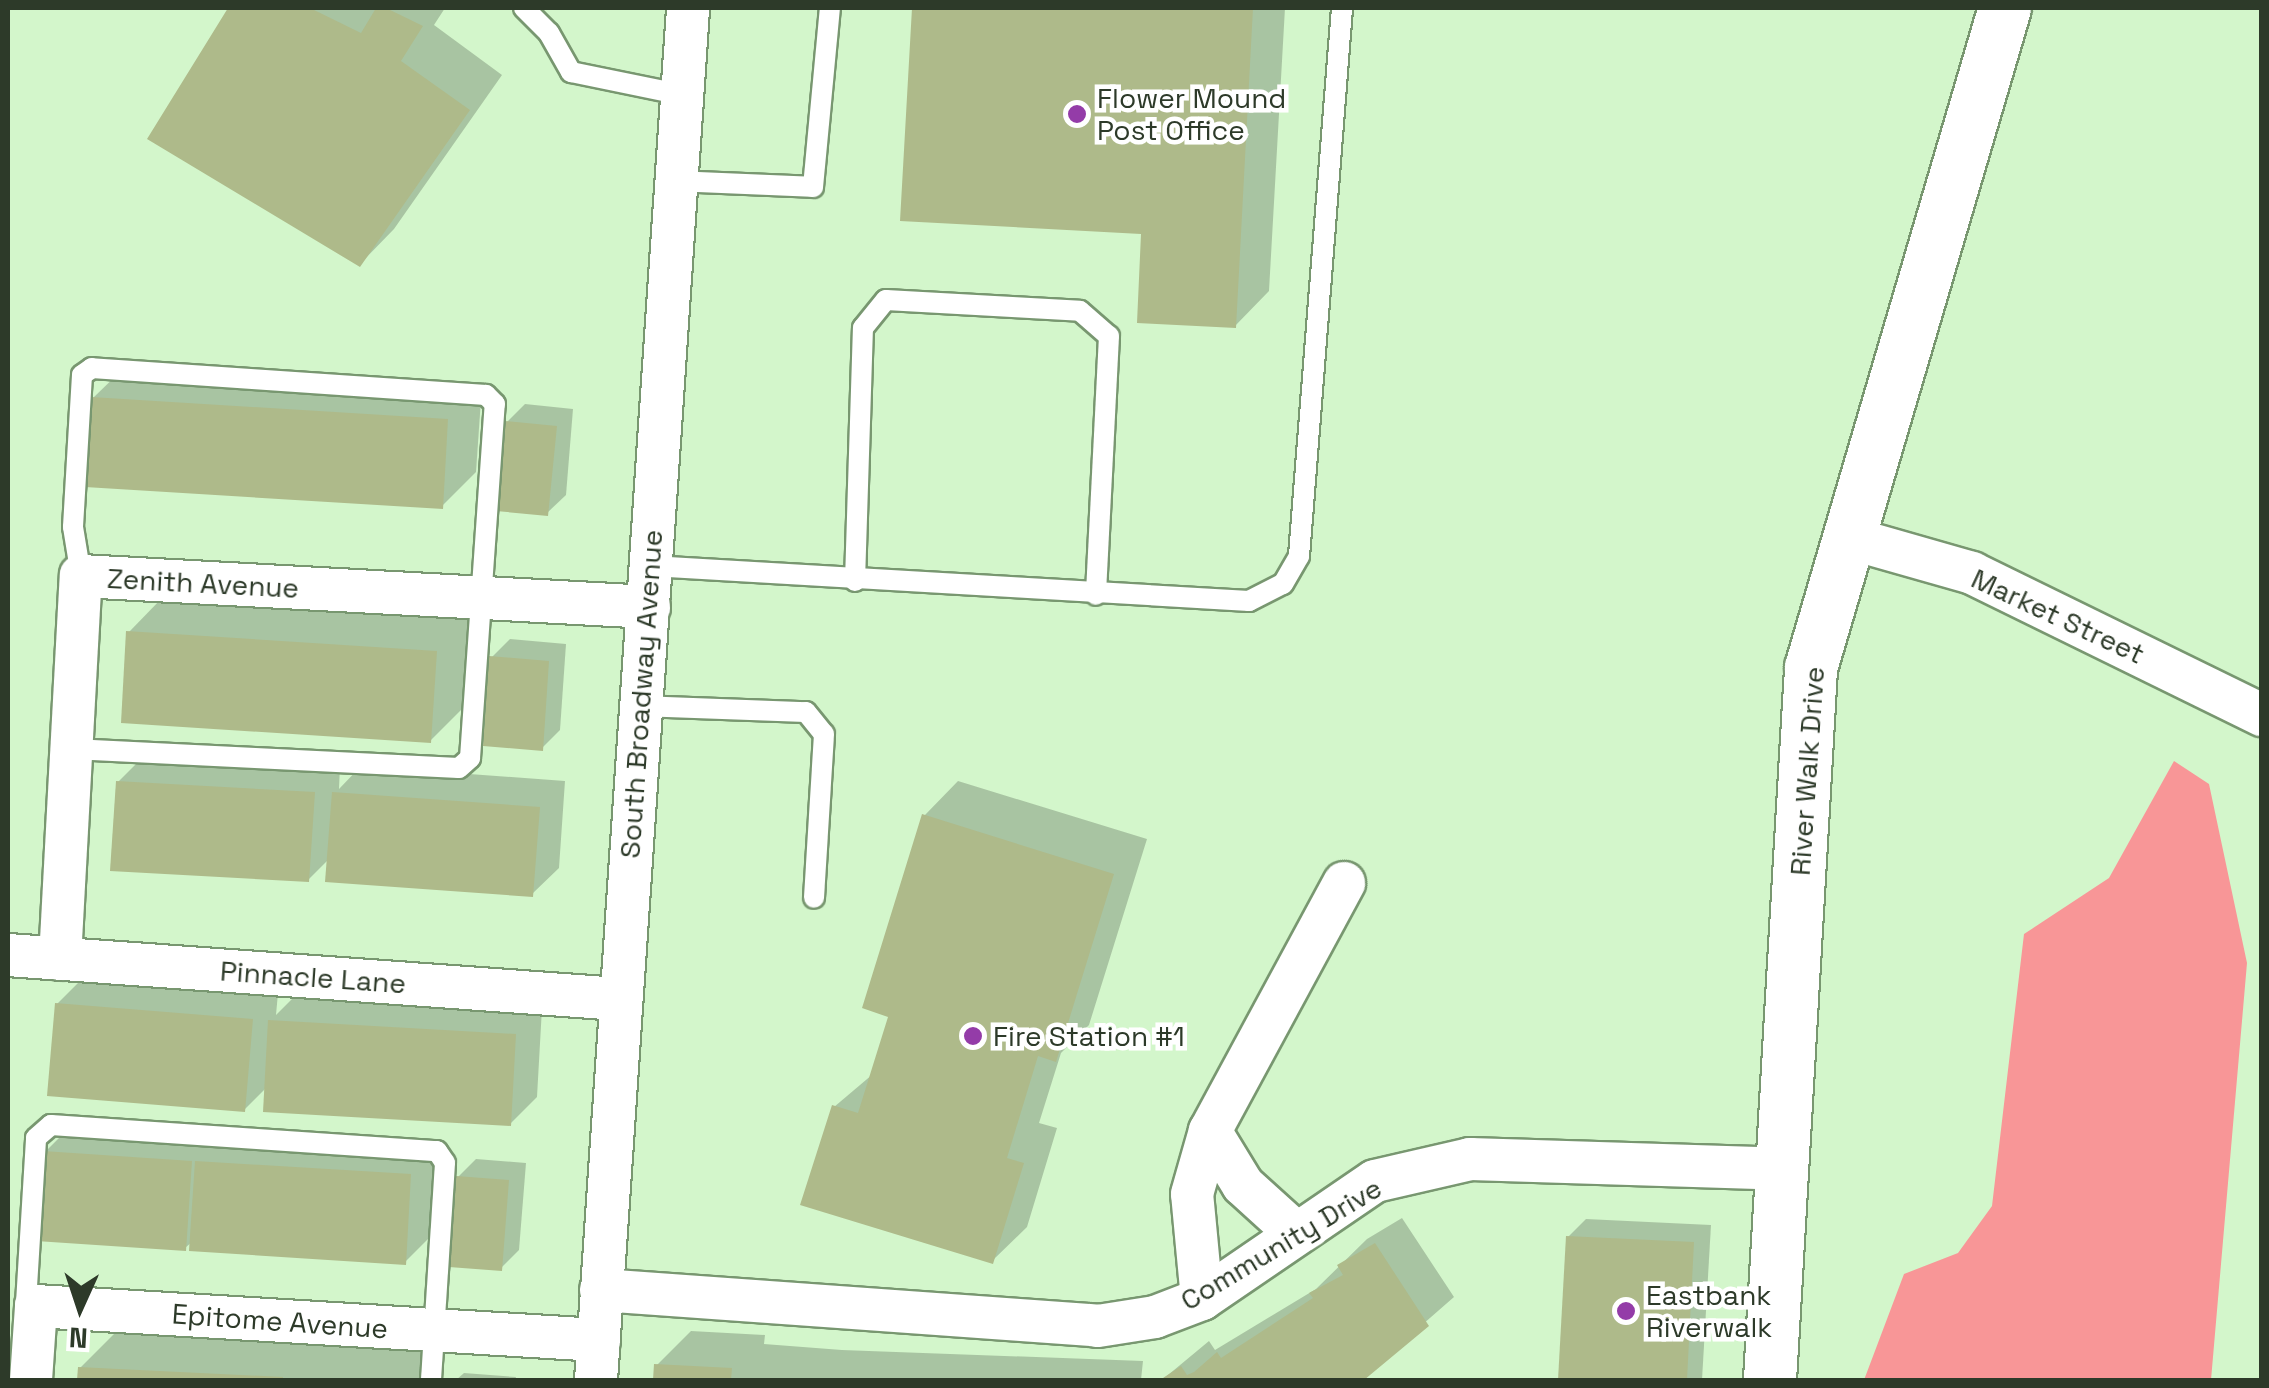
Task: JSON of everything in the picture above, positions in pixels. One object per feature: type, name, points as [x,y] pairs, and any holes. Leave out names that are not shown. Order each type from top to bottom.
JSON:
[{"type":"street","name":"South Broadway Avenue","points":[[597,1360],[637,706],[650,586],[672,182],[688,8]]},
{"type":"street","name":"River Walk Drive","points":[[1770,1380],[1811,668],[1846,537],[2005,8]]},
{"type":"street","name":"Market Street","points":[[1846,537],[1972,573],[2262,714]]},
{"type":"street","name":"Zenith Avenue","points":[[60,959],[81,576],[482,598],[650,586]]},
{"type":"street","points":[[1202,1298],[1192,1194],[1210,1131],[1344,883]]},
{"type":"street","name":"Pinnacle Lane","points":[[8,955],[620,999]]},
{"type":"street","points":[[1210,1131],[1243,1185],[1296,1233]]},
{"type":"street","name":"Community Drive","points":[[601,1290],[1098,1326],[1155,1316],[1202,1298],[1375,1181],[1470,1159],[1782,1169]]},
{"type":"street","points":[[31,1380],[36,1306]]},
{"type":"street","name":"Epitome Avenue","points":[[36,1306],[434,1330],[597,1360]]},
{"type":"lane","points":[[524,8],[549,33],[570,72],[678,94]]},
{"type":"lane","points":[[672,182],[813,187],[830,8]]},
{"type":"lane","points":[[650,586],[855,581],[1249,601],[1284,584],[1298,556],[1342,8]]},
{"type":"lane","points":[[855,581],[863,328],[886,300],[1080,312],[1109,336],[1096,595]]},
{"type":"lane","points":[[72,748],[459,768],[470,758],[495,404],[486,395],[92,368],[82,375],[73,527],[81,576]]},
{"type":"lane","points":[[637,706],[806,712],[824,734],[814,898]]},
{"type":"lane","points":[[36,1306],[26,1302],[36,1138],[52,1125],[437,1151],[445,1163],[431,1380]]},
{"type":"shaded area","points":[[2174,761],[2209,784],[2247,963],[2211,1380],[1864,1380],[1904,1274],[1958,1253],[1992,1206],[2024,934],[2109,878]]},
{"type":"building","points":[[228,8],[310,8],[361,33],[376,8],[386,8],[423,26],[401,61],[470,110],[360,267],[147,139]]},
{"type":"building","name":"Flower Mound Post Office","points":[[912,8],[1253,8],[1236,328],[1137,323],[1141,234],[900,221]]},
{"type":"building","points":[[91,397],[448,419],[443,509],[85,487]]},
{"type":"building","points":[[505,421],[557,426],[548,516],[496,511]]},
{"type":"building","points":[[126,631],[437,651],[431,743],[121,723]]},
{"type":"building","points":[[489,656],[549,661],[543,751],[483,746]]},
{"type":"building","points":[[116,781],[315,792],[309,882],[110,871]]},
{"type":"building","points":[[332,792],[540,807],[533,897],[325,882]]},
{"type":"building","name":"Fire Station #1","points":[[922,814],[1114,874],[1056,1062],[1038,1056],[1007,1158],[1024,1163],[993,1264],[800,1205],[832,1105],[858,1113],[888,1017],[862,1008]]},
{"type":"building","points":[[55,1003],[253,1019],[245,1112],[47,1096]]},
{"type":"building","points":[[268,1020],[516,1034],[511,1126],[263,1112]]},
{"type":"building","points":[[43,1151],[192,1161],[186,1251],[36,1241]]},
{"type":"building","points":[[195,1161],[411,1174],[406,1265],[189,1251]]},
{"type":"building","points":[[456,1176],[509,1180],[502,1271],[449,1267]]},
{"type":"building","name":"Eastbank Riverwalk","points":[[1566,1236],[1694,1242],[1687,1380],[1558,1380]]},
{"type":"building","points":[[1375,1243],[1429,1326],[1364,1380],[1160,1380],[1181,1366],[1187,1375],[1194,1372],[1217,1352],[1221,1358],[1313,1298],[1309,1293],[1343,1275],[1337,1265]]},
{"type":"building","points":[[654,1364],[732,1368],[731,1380],[653,1380]]},
{"type":"building","points":[[78,1367],[283,1377],[283,1380],[77,1380]]},
{"type":"place","name":"Flower Mound Post Office","points":[[1077,114]]},
{"type":"place","name":"Fire Station #1","points":[[973,1036]]},
{"type":"place","name":"Eastbank Riverwalk","points":[[1626,1311]]}]
